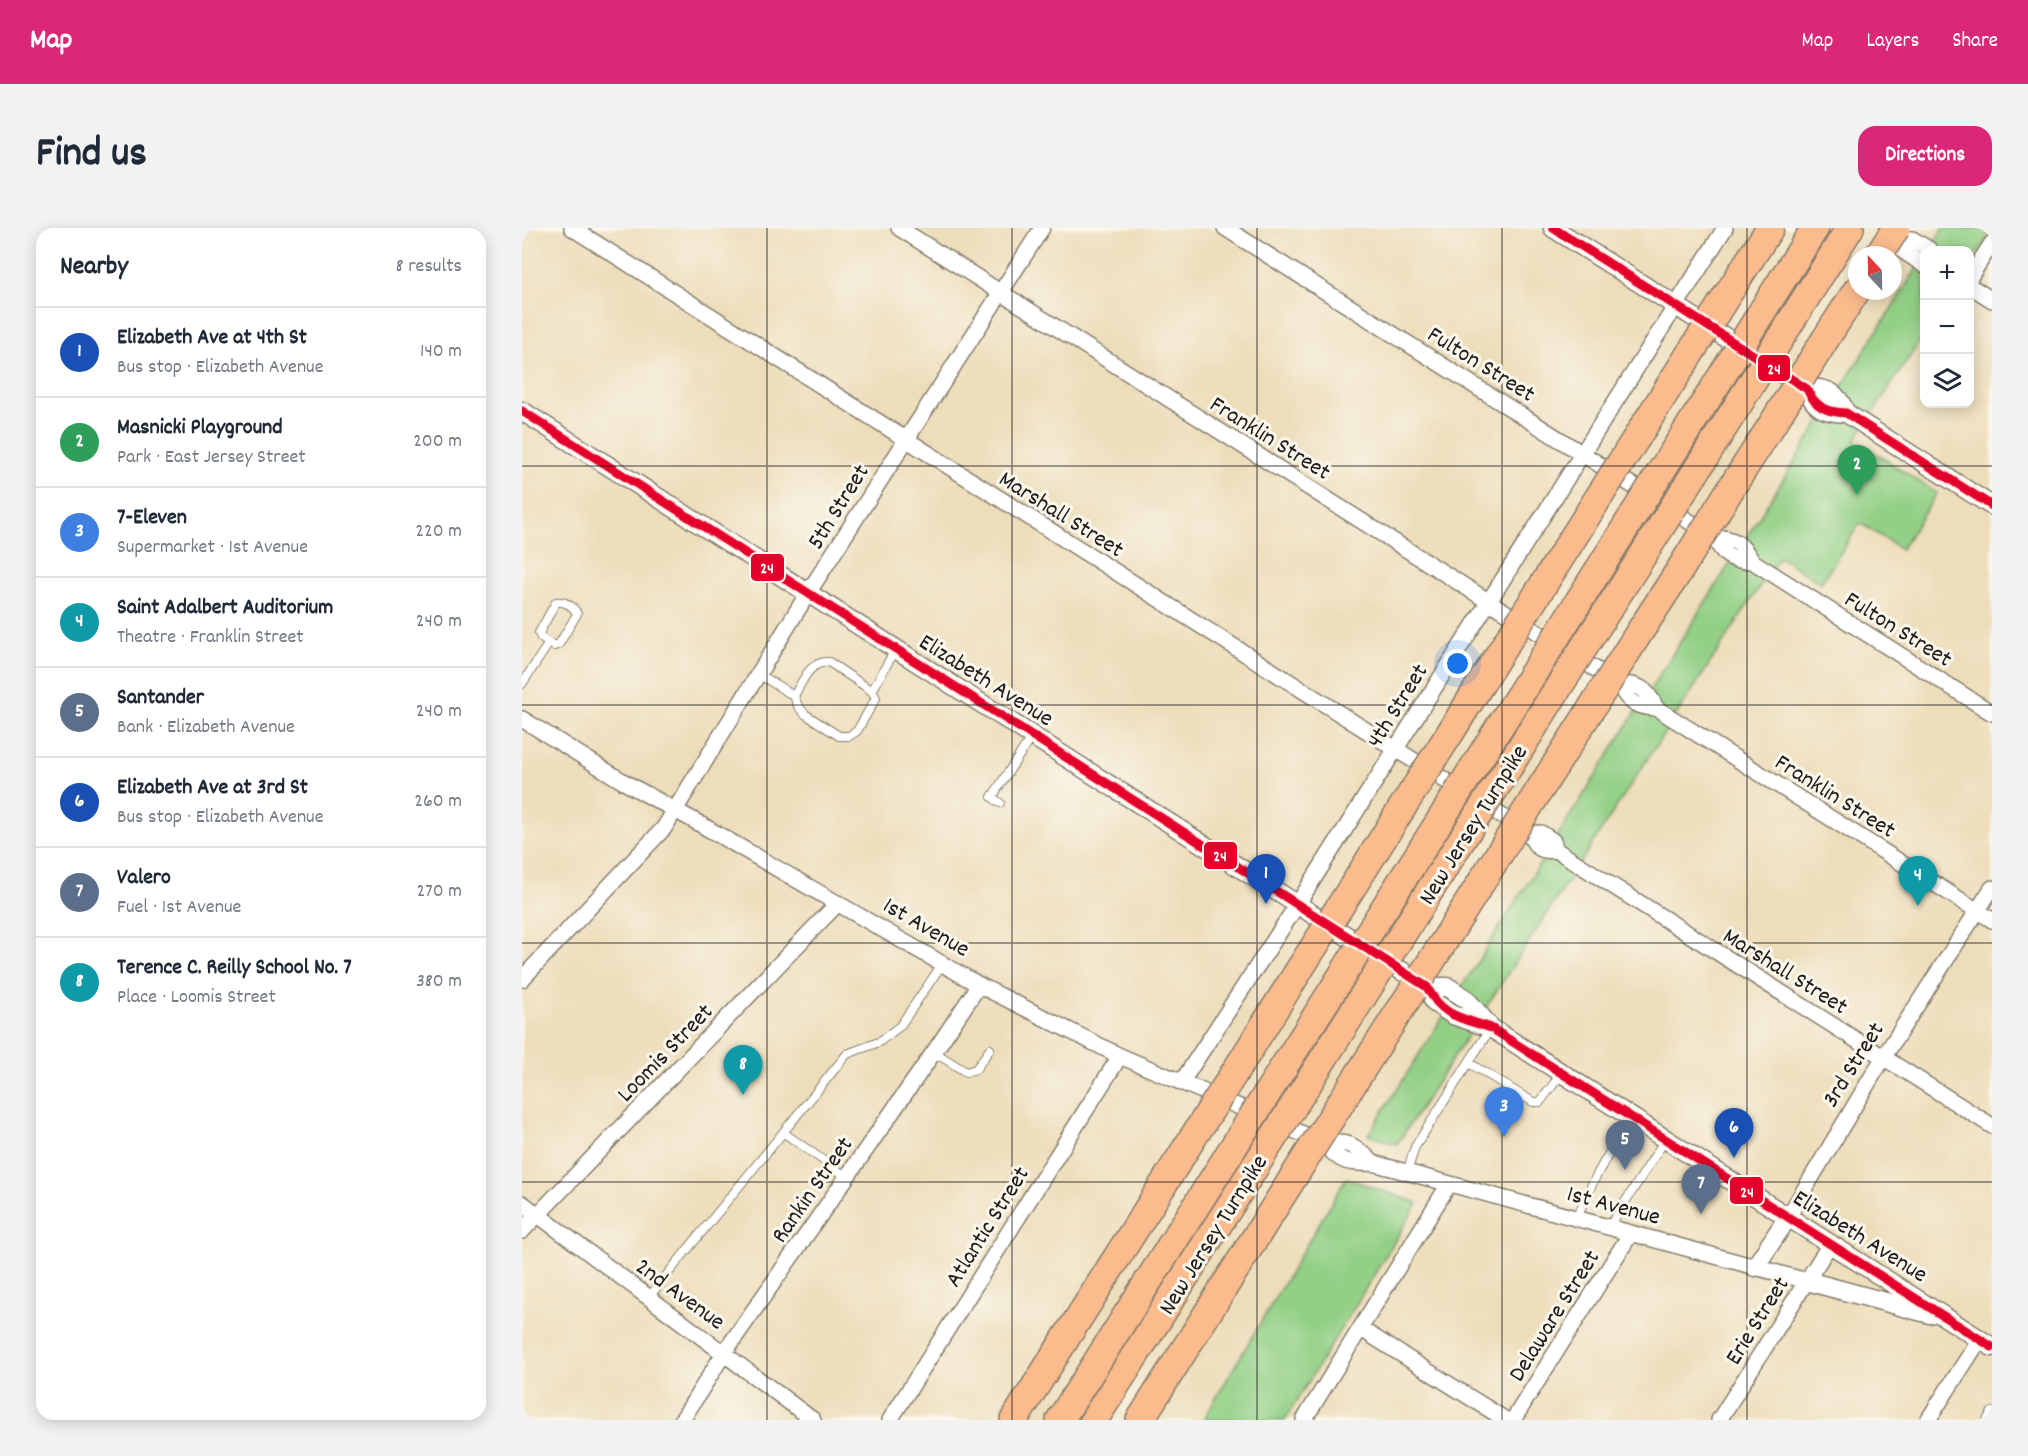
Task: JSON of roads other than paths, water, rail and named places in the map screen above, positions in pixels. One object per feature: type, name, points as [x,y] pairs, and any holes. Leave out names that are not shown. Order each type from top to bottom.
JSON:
[{"type":"highway","points":[[1014,1420],[1770,228]]},
{"type":"highway","name":"New Jersey Turnpike","points":[[1060,1420],[1813,231]]},
{"type":"highway","name":"New Jersey Turnpike","points":[[1094,1420],[1843,239]]},
{"type":"highway","name":"New Jersey Turnpike","points":[[1140,1420],[1851,300]]},
{"type":"street","name":"Marshall Street","points":[[572,228],[1530,834],[1541,833],[1553,841],[1556,850],[1992,1126]]},
{"type":"street","name":"Franklin Street","points":[[899,228],[1619,684],[1634,684],[1650,694],[1656,708],[1992,920]]},
{"type":"street","name":"5th Street","points":[[522,979],[664,828],[807,593],[1042,228]]},
{"type":"street","name":"Fulton Street","points":[[1225,228],[1714,537],[1729,537],[1744,548],[1752,561],[1992,714]]},
{"type":"street","points":[[1553,228],[1807,389],[1822,388],[1830,393],[1839,399],[1846,413],[1992,506]]},
{"type":"street","name":"4th Street","points":[[1181,1083],[1297,905],[1725,228]]},
{"type":"street","points":[[1881,228],[1891,241],[1920,262]]},
{"type":"street","points":[[1891,241],[1912,238],[1924,246]]},
{"type":"street","points":[[1974,271],[1992,243]]},
{"type":"street","points":[[1974,289],[1992,300]]},
{"type":"street","name":"Elizabeth Avenue","points":[[522,411],[1427,987],[1448,987],[1466,999],[1491,1028],[1986,1343]]},
{"type":"street","name":"1st Avenue","points":[[523,723],[979,984],[1120,1056],[1324,1143],[1345,1142],[1359,1149],[1373,1163],[1948,1319]]},
{"type":"street","name":"3rd Street","points":[[1755,1267],[1788,1217],[1883,1058],[1992,888]]},
{"type":"street","name":"Loomis Street","points":[[522,1231],[838,903]]},
{"type":"street","name":"Rankin Street","points":[[682,1420],[724,1353],[979,984]]},
{"type":"street","name":"Atlantic Street","points":[[890,1420],[1120,1056]]},
{"type":"street","points":[[1304,1420],[1449,1184]]},
{"type":"street","name":"2nd Avenue","points":[[522,1203],[813,1420]]},
{"type":"street","name":"Delaware Street","points":[[1513,1420],[1630,1233]]},
{"type":"street","name":"Erie Street","points":[[1719,1420],[1830,1244]]},
{"type":"street","points":[[1361,1329],[1506,1420]]},
{"type":"street","points":[[1928,1420],[1986,1343]]},
{"type":"lane","points":[[556,602],[562,602],[574,608],[577,618],[559,644],[554,646],[549,643],[539,636],[540,629],[556,602]]},
{"type":"lane","points":[[522,684],[549,643]]},
{"type":"lane","points":[[872,691],[896,650]]},
{"type":"lane","points":[[759,674],[794,696],[798,706],[805,714],[839,736],[849,736],[857,731],[876,698],[872,691],[829,662],[821,661],[812,666],[794,696]]},
{"type":"lane","points":[[1000,803],[992,797],[1032,736]]},
{"type":"lane","points":[[648,1298],[847,1054],[879,1042],[900,1026],[943,963]]},
{"type":"lane","points":[[1407,1172],[1415,1147],[1491,1028]]},
{"type":"lane","points":[[934,1052],[966,1072],[976,1069],[990,1049]]},
{"type":"lane","points":[[1469,1063],[1533,1102],[1540,1102],[1562,1073]]},
{"type":"lane","points":[[1577,1218],[1588,1188],[1631,1117]]},
{"type":"lane","points":[[784,1133],[847,1177]]},
{"type":"lane","points":[[1609,1227],[1665,1139]]},
{"type":"lane","points":[[1988,1420],[1992,1412]]},
{"type":"place","name":"Masnicki Playground","points":[[1857,495]]},
{"type":"place","name":"Elizabeth Ave at 4th St","points":[[1266,904]]},
{"type":"place","name":"Saint Adalbert Auditorium","points":[[1918,906]]},
{"type":"place","name":"Terence C. Reilly School No. 7","points":[[743,1095]]},
{"type":"place","name":"7-Eleven","points":[[1504,1137]]},
{"type":"place","name":"Elizabeth Ave at 3rd St","points":[[1734,1158]]},
{"type":"place","name":"Santander","points":[[1625,1170]]},
{"type":"place","name":"Valero","points":[[1701,1214]]}]
